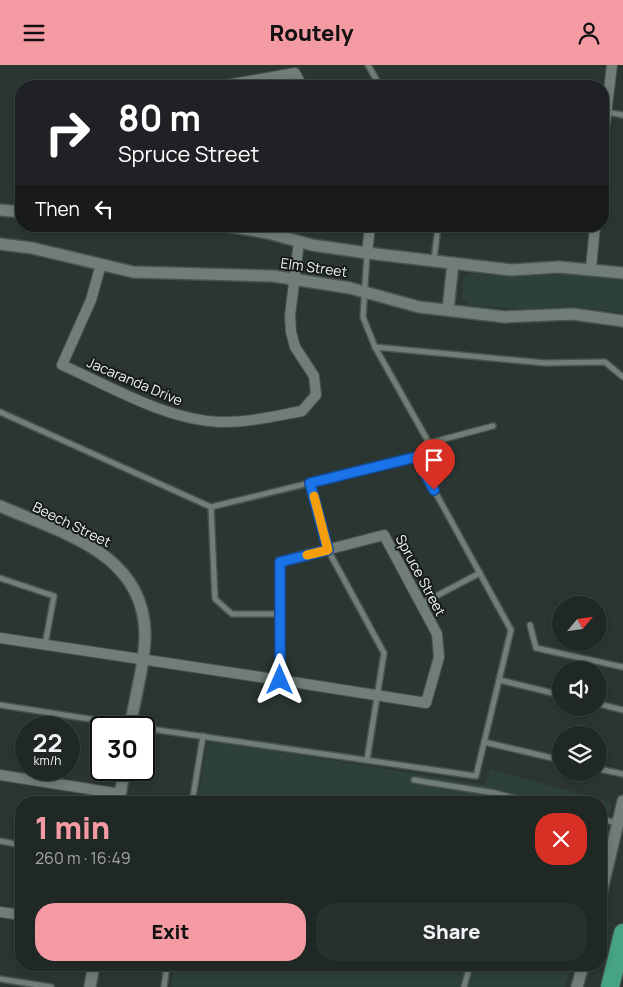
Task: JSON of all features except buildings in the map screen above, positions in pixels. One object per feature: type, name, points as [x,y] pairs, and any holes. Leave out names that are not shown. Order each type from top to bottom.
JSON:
[{"type":"highway","points":[[610,987],[623,933]]},
{"type":"street","points":[[609,83],[612,65]]},
{"type":"street","points":[[255,80],[295,73],[299,80]]},
{"type":"street","points":[[0,210],[15,211]]},
{"type":"street","name":"Elm Street","points":[[255,232],[367,253],[511,270],[559,267],[591,268],[623,273]]},
{"type":"street","points":[[367,253],[369,232]]},
{"type":"street","points":[[591,268],[594,232]]},
{"type":"street","name":"Jacaranda Drive","points":[[101,264],[91,300],[62,365],[171,412],[198,420],[240,422],[302,411],[316,395],[314,375],[295,347],[291,332],[290,316],[299,241]]},
{"type":"street","name":"Elm Street","points":[[0,244],[32,248],[154,274],[239,273],[330,283],[398,302],[448,310],[505,317],[573,314],[623,321]]},
{"type":"street","points":[[448,310],[453,263]]},
{"type":"street","name":"Beech Street","points":[[0,507],[94,548],[118,566],[131,584],[141,604],[145,635],[137,716]]},
{"type":"street","name":"Spruce Street","points":[[0,638],[426,703],[439,657],[440,645],[437,634],[384,535],[280,562],[280,680]]},
{"type":"street","points":[[0,775],[110,796]]},
{"type":"street","points":[[120,796],[122,781]]},
{"type":"street","points":[[607,860],[623,801]]},
{"type":"street","points":[[0,912],[15,914]]},
{"type":"street","points":[[90,987],[93,971]]},
{"type":"street","points":[[578,987],[582,971]]},
{"type":"lane","points":[[368,65],[377,80]]},
{"type":"lane","points":[[609,109],[623,115]]},
{"type":"lane","points":[[434,261],[437,232]]},
{"type":"lane","points":[[367,253],[363,317],[375,347],[429,443],[493,427]]},
{"type":"lane","points":[[375,347],[545,363],[605,362],[623,377]]},
{"type":"lane","points":[[0,412],[211,507],[416,457],[511,629],[476,776],[155,730]]},
{"type":"lane","points":[[310,483],[328,550],[384,653],[367,760]]},
{"type":"lane","points":[[211,507],[215,599],[232,614],[280,614]]},
{"type":"lane","points":[[421,605],[480,573]]},
{"type":"lane","points":[[0,578],[54,596],[45,645]]},
{"type":"lane","points":[[530,625],[536,648],[623,667]]},
{"type":"lane","points":[[499,680],[552,693]]},
{"type":"lane","points":[[0,705],[90,720]]},
{"type":"lane","points":[[607,706],[623,710]]},
{"type":"lane","points":[[193,796],[202,736]]},
{"type":"lane","points":[[484,742],[552,758]]},
{"type":"lane","points":[[607,771],[623,774]]},
{"type":"lane","points":[[414,780],[492,796]]},
{"type":"lane","points":[[607,821],[618,824]]},
{"type":"lane","points":[[0,841],[15,844]]},
{"type":"lane","points":[[164,987],[166,971]]},
{"type":"lane","points":[[464,987],[468,971]]},
{"type":"lane","points":[[0,979],[50,987]]},
{"type":"shaded area","points":[[471,273],[514,277],[569,274],[623,280],[623,313],[570,306],[524,309],[468,305],[462,298],[463,279]]},
{"type":"shaded area","points":[[212,741],[485,785],[490,769],[587,796],[198,796],[207,745]]},
{"type":"shaded area","points":[[607,802],[612,803],[607,823]]},
{"type":"shaded area","points":[[173,971],[570,971],[565,987],[171,987]]},
{"type":"slow traffic","points":[[307,555],[328,550],[314,496]]},
{"type":"route","points":[[280,680],[280,562],[328,550],[310,483],[416,457],[434,490]]}]
